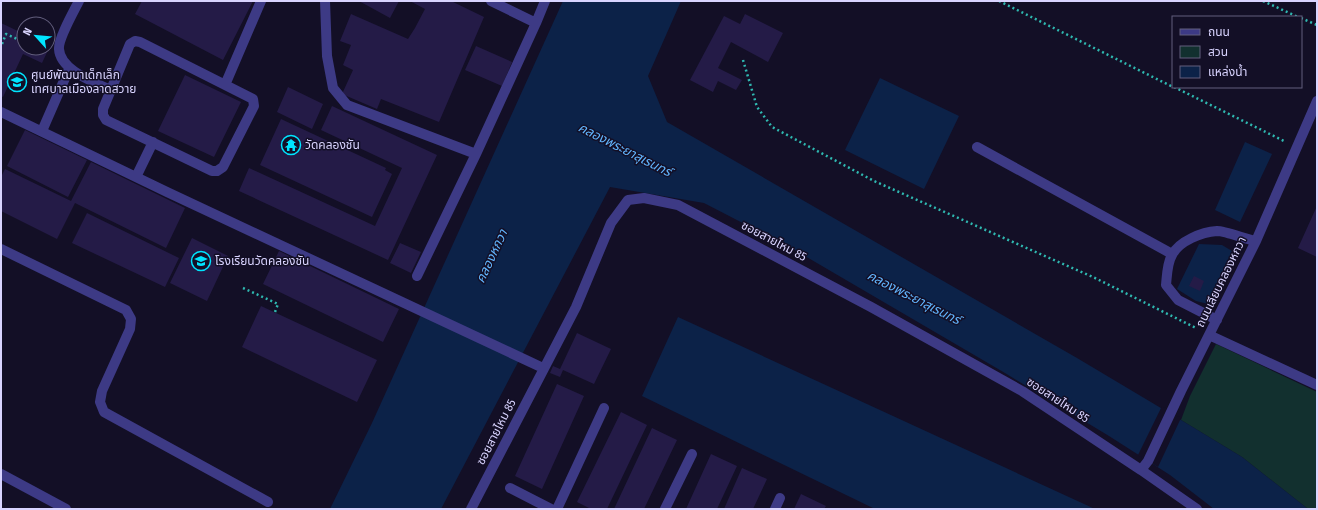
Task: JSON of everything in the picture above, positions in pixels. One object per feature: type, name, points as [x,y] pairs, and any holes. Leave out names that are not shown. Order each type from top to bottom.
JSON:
[{"type":"street","points":[[79,1],[59,46],[59,50],[62,58],[69,68],[110,90]]},
{"type":"street","points":[[225,85],[261,1]]},
{"type":"street","points":[[325,1],[327,56],[333,88],[347,105],[476,154]]},
{"type":"street","points":[[491,1],[536,23]]},
{"type":"street","points":[[417,276],[476,154],[545,1]]},
{"type":"street","points":[[135,41],[140,42],[252,99],[254,106],[223,167],[217,171],[212,171],[106,120],[103,115],[103,109],[110,90],[130,44],[135,41]]},
{"type":"street","points":[[42,130],[69,68]]},
{"type":"street","name":"ถนนเลียบคลองหกวา","points":[[1141,470],[1148,461],[1181,391],[1256,241],[1317,101]]},
{"type":"street","points":[[1,112],[42,130],[136,177],[544,368]]},
{"type":"street","points":[[136,177],[153,142]]},
{"type":"street","points":[[977,147],[1172,254]]},
{"type":"street","name":"ซอยสายไหม 85","points":[[471,509],[576,307],[611,223],[628,200],[644,198],[678,205],[871,307],[1022,391],[1197,509]]},
{"type":"street","points":[[1217,320],[1178,300],[1166,285],[1167,271],[1172,254],[1187,240],[1218,231],[1256,241]]},
{"type":"street","points":[[1,248],[126,310],[131,319],[130,329],[102,391],[100,402],[104,412],[268,502]]},
{"type":"street","points":[[1210,335],[1317,385]]},
{"type":"street","points":[[557,509],[604,408]]},
{"type":"street","points":[[665,509],[692,454]]},
{"type":"street","points":[[1,474],[66,509]]},
{"type":"street","points":[[510,488],[551,509]]},
{"type":"street","points":[[775,509],[780,498]]},
{"type":"path","points":[[999,1],[1172,87]]},
{"type":"path","points":[[1263,1],[1296,16]]},
{"type":"path","points":[[1302,19],[1317,25]]},
{"type":"path","points":[[2,44],[6,34],[16,38]]},
{"type":"path","points":[[743,60],[757,107],[772,127],[874,181],[1095,278],[1210,335]]},
{"type":"path","points":[[1175,88],[1297,148]]},
{"type":"path","points":[[243,288],[278,304],[275,312]]},
{"type":"green space","points":[[1216,344],[1317,392],[1317,509],[1308,509],[1242,457],[1181,420],[1190,396]]},
{"type":"water","points":[[563,1],[681,1],[648,76],[667,122],[1077,358],[1181,420],[1242,457],[1308,509],[1214,509],[1170,475],[1109,436],[1005,373],[793,249],[704,203],[610,187],[441,509],[330,509],[372,423]]},
{"type":"water","points":[[880,78],[959,116],[924,189],[845,150]]},
{"type":"water","points":[[1245,142],[1272,154],[1240,222],[1215,210]]},
{"type":"water","points":[[1199,244],[1222,245],[1232,251],[1208,304],[1196,301],[1177,289]]},
{"type":"water","points":[[678,317],[1095,509],[875,509],[642,396]]},
{"type":"pier","points":[[1162,406],[1181,418],[1158,467],[1138,455]]},
{"type":"building","points":[[142,1],[253,1],[223,60],[135,14]]},
{"type":"building","points":[[359,1],[399,1],[390,18]]},
{"type":"building","points":[[410,1],[451,1],[484,17],[439,122],[381,99],[377,109],[342,94],[353,70],[343,65],[351,45],[340,41],[351,14],[408,39],[425,9]]},
{"type":"building","points":[[745,14],[783,33],[768,62],[731,42],[718,68],[742,80],[736,90],[718,81],[713,92],[690,80],[724,16],[740,24]]},
{"type":"building","points":[[1,23],[16,30],[16,56],[22,56],[3,97],[1,96]]},
{"type":"building","points":[[476,46],[512,62],[502,86],[465,70]]},
{"type":"building","points":[[27,56],[45,56],[42,63]]},
{"type":"building","points":[[185,75],[241,102],[214,157],[158,131]]},
{"type":"building","points":[[288,87],[323,104],[312,129],[277,112]]},
{"type":"building","points":[[332,106],[437,155],[388,260],[239,191],[249,168],[375,226],[402,168],[321,130]]},
{"type":"building","points":[[281,119],[386,168],[385,170],[392,174],[372,217],[260,165]]},
{"type":"building","points":[[25,130],[87,160],[68,197],[7,166]]},
{"type":"building","points":[[91,162],[185,208],[166,248],[75,203],[57,239],[1,211],[1,177],[5,169],[71,201]]},
{"type":"building","points":[[1317,206],[1317,257],[1298,248]]},
{"type":"building","points":[[87,213],[179,258],[165,287],[72,243]]},
{"type":"building","points":[[192,238],[228,256],[207,301],[170,283]]},
{"type":"building","points":[[400,243],[421,252],[411,273],[390,263]]},
{"type":"building","points":[[279,251],[399,309],[383,342],[263,284]]},
{"type":"building","points":[[1194,276],[1204,281],[1200,291],[1189,286]]},
{"type":"building","points":[[261,306],[377,360],[357,402],[242,347]]},
{"type":"building","points":[[577,333],[611,349],[594,384],[563,370],[560,377],[550,373],[553,366],[560,369]]},
{"type":"building","points":[[557,384],[584,396],[542,489],[515,476]]},
{"type":"building","points":[[621,412],[647,425],[607,509],[591,509],[577,502]]},
{"type":"building","points":[[652,428],[677,440],[644,509],[614,509]]},
{"type":"building","points":[[711,454],[737,466],[717,509],[686,509]]},
{"type":"building","points":[[742,468],[767,479],[753,509],[724,509]]},
{"type":"building","points":[[801,494],[826,506],[824,509],[794,509]]},
{"type":"place","name":"ศูนย์พัฒนาเด็กเล็ก เทศบาลเมืองลาดสวาย","points":[[17,82]]},
{"type":"place","name":"วัดคลองชัน","points":[[291,145]]},
{"type":"place","name":"โรงเรียนวัดคลองชัน","points":[[201,261]]},
{"type":"water label","name":"คลองพระยาสุเรนทร์","points":[[625,149]]},
{"type":"water label","name":"คลองหกวา","points":[[491,256]]},
{"type":"water label","name":"คลองพระยาสุเรนทร์","points":[[914,297]]}]
